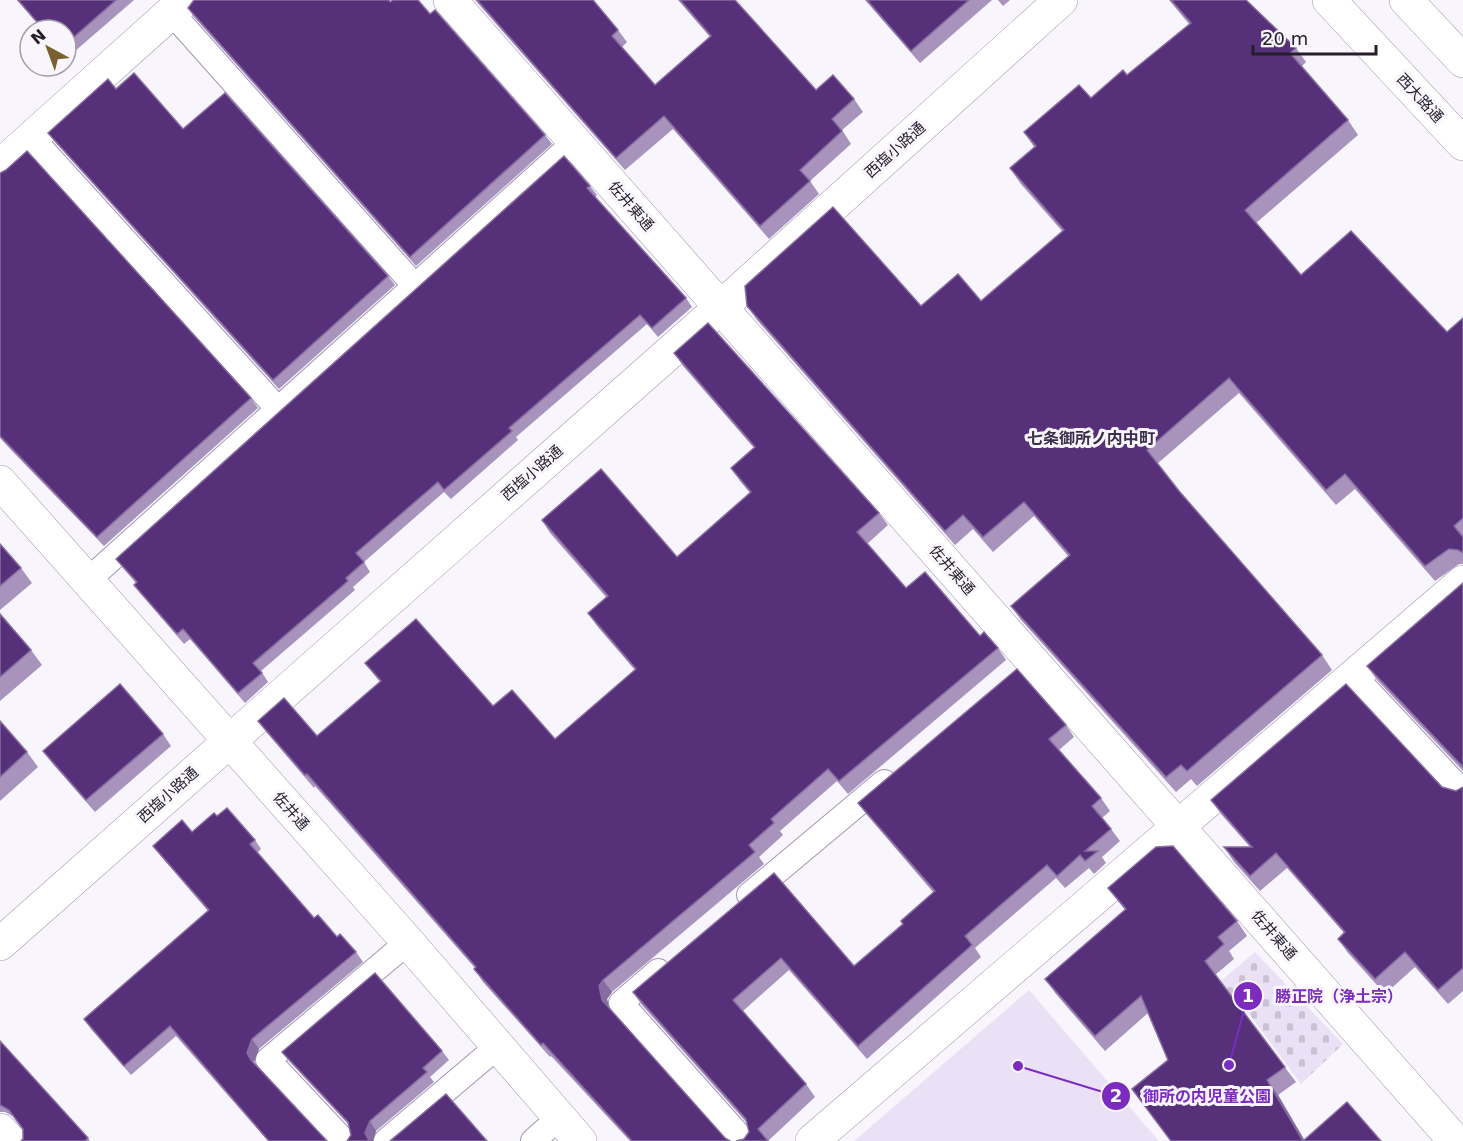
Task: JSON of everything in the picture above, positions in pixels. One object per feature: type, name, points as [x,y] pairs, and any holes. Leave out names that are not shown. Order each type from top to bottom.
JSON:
[{"type":"street","name":"佐井東通","points":[[450,0],[721,307],[1021,666],[1179,827],[1455,1141]]},
{"type":"street","name":"西塩小路通","points":[[0,944],[721,307],[1061,0]]},
{"type":"street","name":"西大路通","points":[[1329,0],[1463,144]]},
{"type":"street","points":[[1406,0],[1463,61]]},
{"type":"street","points":[[0,166],[178,6]]},
{"type":"street","name":"佐井通","points":[[0,482],[408,942],[570,1129]]},
{"type":"street","points":[[812,1141],[1463,582]]},
{"type":"street","points":[[0,1130],[10,1141]]},
{"type":"lane","points":[[178,6],[415,286]]},
{"type":"lane","points":[[32,138],[278,409]]},
{"type":"lane","points":[[87,581],[575,142]]},
{"type":"lane","points":[[1354,676],[1463,792]]},
{"type":"lane","points":[[730,911],[903,766]]},
{"type":"lane","points":[[344,1141],[268,1060],[408,942]]},
{"type":"lane","points":[[675,957],[621,1003],[744,1141]]},
{"type":"lane","points":[[386,1141],[497,1047]]},
{"type":"lane","points":[[533,1141],[570,1129]]},
{"type":"green space","points":[[1255,952],[1343,1044],[1301,1084],[1242,1004],[1226,1014],[1208,992]]},
{"type":"green space","points":[[1029,990],[1159,1141],[854,1141]]},
{"type":"building","points":[[18,0],[116,0],[78,33],[78,18],[34,18]]},
{"type":"building","points":[[194,0],[389,0],[390,2],[418,0],[430,14],[435,10],[545,135],[410,257],[188,8]]},
{"type":"building","points":[[477,0],[593,0],[618,30],[612,36],[655,85],[711,36],[680,0],[735,0],[816,90],[833,75],[854,99],[832,119],[842,131],[800,170],[810,181],[760,226],[664,116],[616,158]]},
{"type":"building","points":[[867,0],[969,0],[911,51]]},
{"type":"building","points":[[1171,0],[1246,0],[1296,48],[1290,53],[1348,120],[1245,210],[1301,275],[1351,231],[1447,332],[1463,318],[1463,518],[1454,526],[1463,537],[1463,553],[1449,549],[1425,566],[1345,474],[1326,490],[1229,378],[1147,450],[1179,491],[1322,655],[1187,771],[1181,765],[1166,777],[1011,606],[1070,555],[1024,502],[983,537],[963,515],[945,531],[747,306],[745,286],[833,207],[921,306],[958,274],[981,301],[1064,230],[1010,168],[1036,146],[1024,132],[1079,85],[1091,98],[1123,70],[1127,75],[1191,23]]},
{"type":"building","points":[[134,73],[183,129],[225,93],[388,276],[273,380],[48,133],[108,79],[116,89]]},
{"type":"building","points":[[27,151],[251,398],[97,537],[0,436],[0,173]]},
{"type":"building","points":[[564,156],[590,186],[587,188],[686,298],[652,328],[640,315],[509,428],[512,431],[444,490],[438,482],[356,553],[364,562],[346,578],[348,581],[253,663],[262,673],[238,693],[183,629],[177,634],[134,585],[137,582],[116,559]]},
{"type":"building","points":[[708,323],[879,513],[857,532],[906,588],[925,572],[980,636],[984,632],[998,648],[839,781],[828,769],[771,819],[774,823],[749,845],[755,852],[603,980],[599,986],[602,1000],[730,1141],[632,1141],[543,1043],[541,1045],[403,883],[258,721],[284,698],[317,736],[381,681],[365,663],[416,619],[493,706],[512,690],[555,739],[636,669],[588,613],[608,596],[542,520],[601,469],[677,557],[751,492],[731,468],[755,447],[674,353]]},
{"type":"building","points":[[0,544],[21,568],[0,586]]},
{"type":"building","points":[[1463,583],[1463,767],[1367,666]]},
{"type":"building","points":[[0,614],[31,650],[0,677]]},
{"type":"building","points":[[1017,669],[1066,725],[1049,739],[1101,798],[1092,806],[1111,829],[1085,851],[1098,851],[1085,861],[1080,855],[1057,876],[1047,865],[965,936],[972,945],[858,1046],[781,958],[733,1000],[806,1084],[758,1129],[768,1141],[736,1141],[744,1139],[749,1132],[746,1119],[633,992],[774,873],[854,966],[903,924],[901,921],[935,891],[858,803]]},
{"type":"building","points":[[120,684],[163,734],[86,800],[43,751]]},
{"type":"building","points":[[1346,684],[1442,787],[1456,791],[1463,787],[1463,968],[1438,990],[1405,952],[1375,979],[1338,939],[1345,932],[1276,853],[1250,876],[1224,847],[1252,847],[1211,800]]},
{"type":"building","points":[[0,721],[27,752],[0,777]]},
{"type":"building","points":[[227,808],[255,840],[250,844],[314,918],[318,915],[337,937],[340,934],[356,952],[252,1039],[247,1053],[327,1141],[269,1141],[170,1026],[124,1066],[84,1019],[209,910],[153,846],[182,820],[192,832],[214,813],[217,816]]},
{"type":"building","points":[[1173,846],[1237,921],[1218,937],[1224,944],[1205,961],[1285,1067],[1267,1080],[1303,1141],[1171,1141],[1132,1089],[1168,1060],[1141,996],[1095,1036],[1045,979],[1126,909],[1108,888],[1156,847]]},
{"type":"building","points":[[375,973],[442,1051],[423,1068],[427,1072],[370,1121],[365,1133],[369,1141],[347,1141],[351,1135],[348,1122],[282,1052]]},
{"type":"building","points":[[0,1041],[88,1138],[85,1141],[21,1141],[23,1129],[9,1110],[0,1105]]},
{"type":"building","points":[[446,1094],[487,1141],[390,1141]]},
{"type":"building","points":[[1347,1102],[1381,1141],[1303,1141]]},
{"type":"place","name":"勝正院（浄土宗）","points":[[1229,1065]]},
{"type":"place","name":"御所の内児童公園","points":[[1018,1066]]},
{"type":"district","name":"七条御所ノ内中町","points":[[1091,438]]}]
